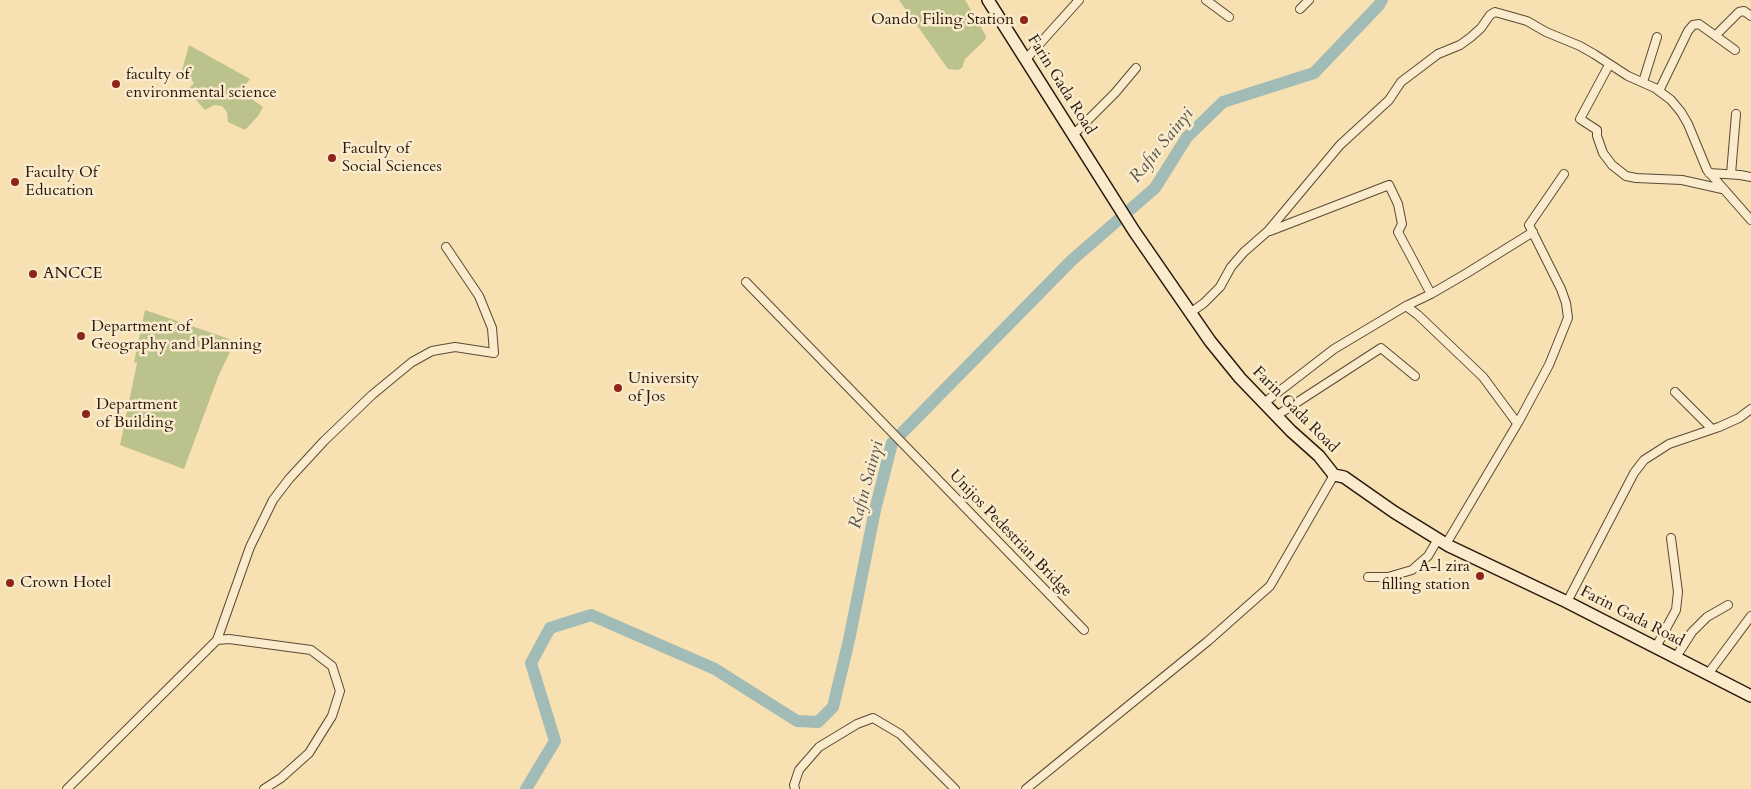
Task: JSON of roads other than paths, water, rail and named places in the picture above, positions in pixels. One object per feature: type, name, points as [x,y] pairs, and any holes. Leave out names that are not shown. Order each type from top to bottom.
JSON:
[{"type":"main road","name":"Farin Gada Road","points":[[988,0],[1134,231],[1224,360],[1276,416],[1319,456],[1334,474],[1344,477],[1394,512],[1442,542],[1567,602],[1751,696]]},
{"type":"street","points":[[1026,59],[1079,0]]},
{"type":"street","points":[[1206,0],[1229,17]]},
{"type":"street","points":[[1300,9],[1309,0]]},
{"type":"street","points":[[1716,35],[1739,12],[1744,11],[1751,16]]},
{"type":"street","points":[[1190,313],[1204,303],[1220,287],[1231,267],[1244,252],[1268,231],[1340,145],[1390,100],[1401,82],[1438,54],[1460,45],[1471,37],[1482,28],[1492,13],[1505,14],[1527,21],[1594,54],[1628,76],[1659,90],[1681,112],[1709,174],[1751,220]]},
{"type":"street","points":[[1659,90],[1688,30],[1693,25],[1699,24],[1735,50]]},
{"type":"street","points":[[1643,82],[1657,37]]},
{"type":"street","points":[[1609,65],[1580,119],[1597,130],[1597,136],[1603,153],[1612,166],[1626,176],[1682,180],[1722,189]]},
{"type":"street","points":[[1073,135],[1115,93],[1136,68]]},
{"type":"street","points":[[1731,174],[1736,114]]},
{"type":"street","points":[[1368,578],[1388,576],[1412,570],[1442,542],[1517,423],[1549,365],[1568,318],[1566,303],[1529,225],[1564,174]]},
{"type":"street","points":[[1709,174],[1731,174],[1751,177]]},
{"type":"street","points":[[1268,231],[1389,185],[1398,204],[1402,224],[1398,232],[1431,294]]},
{"type":"street","points":[[1264,403],[1334,349],[1406,306],[1431,294],[1532,232]]},
{"type":"street","points":[[68,789],[217,640],[250,547],[273,500],[289,478],[324,441],[372,394],[412,362],[432,351],[455,347],[494,353],[492,328],[479,296],[446,247]]},
{"type":"street","name":"Unijos Pedestrian Bridge","points":[[746,282],[1084,630]]},
{"type":"street","points":[[1406,306],[1418,315],[1483,377],[1517,423]]},
{"type":"street","points":[[1276,416],[1381,348],[1415,376]]},
{"type":"street","points":[[1675,392],[1712,430]]},
{"type":"street","points":[[1567,602],[1634,473],[1644,460],[1669,444],[1712,430],[1739,418],[1751,409]]},
{"type":"street","points":[[1026,789],[1208,641],[1270,586],[1334,474]]},
{"type":"street","points":[[1656,647],[1676,610],[1678,592],[1671,538]]},
{"type":"street","points":[[1676,657],[1692,632],[1708,618],[1728,605]]},
{"type":"street","points":[[1708,674],[1751,616]]},
{"type":"street","points":[[217,640],[229,639],[311,650],[332,666],[340,691],[332,716],[310,753],[281,778],[264,789]]},
{"type":"street","points":[[795,789],[794,785],[799,770],[819,747],[857,724],[874,718],[900,734],[955,789]]},
{"type":"waterway","name":"Rafin Sainyi","points":[[526,789],[555,741],[531,663],[550,628],[591,615],[715,669],[797,721],[818,722],[833,707],[849,640],[875,510],[892,443],[1072,260],[1155,188],[1187,137],[1223,102],[1314,73],[1382,0]]},
{"type":"place","name":"Oando Filing Station","points":[[1024,20]]},
{"type":"place","name":"faculty of environmental science","points":[[116,84]]},
{"type":"place","name":"Faculty of Social Sciences","points":[[332,158]]},
{"type":"place","name":"Faculty Of Education","points":[[15,182]]},
{"type":"place","name":"ANCCE","points":[[33,274]]},
{"type":"place","name":"Department of Geography and Planning","points":[[81,336]]},
{"type":"place","name":"University of Jos","points":[[618,388]]},
{"type":"place","name":"Department of Building","points":[[86,414]]},
{"type":"place","name":"A-l zira filling station","points":[[1480,576]]},
{"type":"place","name":"Crown Hotel","points":[[10,583]]}]
